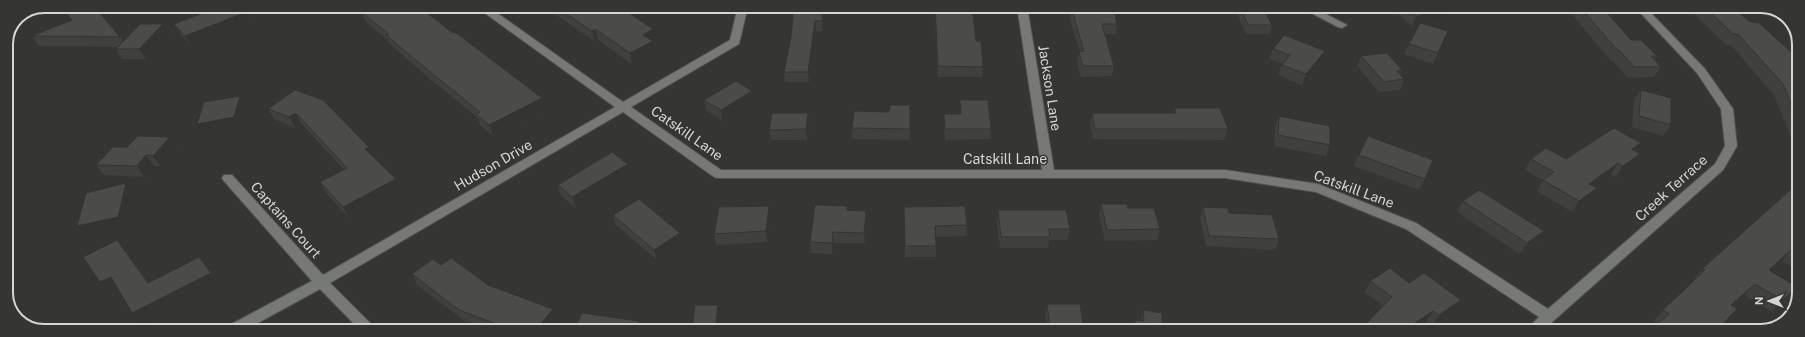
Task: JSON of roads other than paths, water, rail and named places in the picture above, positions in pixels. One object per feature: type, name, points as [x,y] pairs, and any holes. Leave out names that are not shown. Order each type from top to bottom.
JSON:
[{"type":"street","name":"Catskill Lane","points":[[490,13],[718,174],[1225,174],[1318,188],[1411,226],[1548,316]]},
{"type":"street","name":"Hudson Drive","points":[[244,324],[321,282],[624,108],[735,42],[741,13]]},
{"type":"street","name":"Jackson Lane","points":[[1023,13],[1049,174]]},
{"type":"street","points":[[1319,13],[1342,25]]},
{"type":"street","name":"Creek Terrace","points":[[1539,324],[1719,167],[1731,146],[1727,109],[1701,71],[1646,13]]},
{"type":"street","name":"Captains Court","points":[[228,178],[321,282],[362,324]]}]
